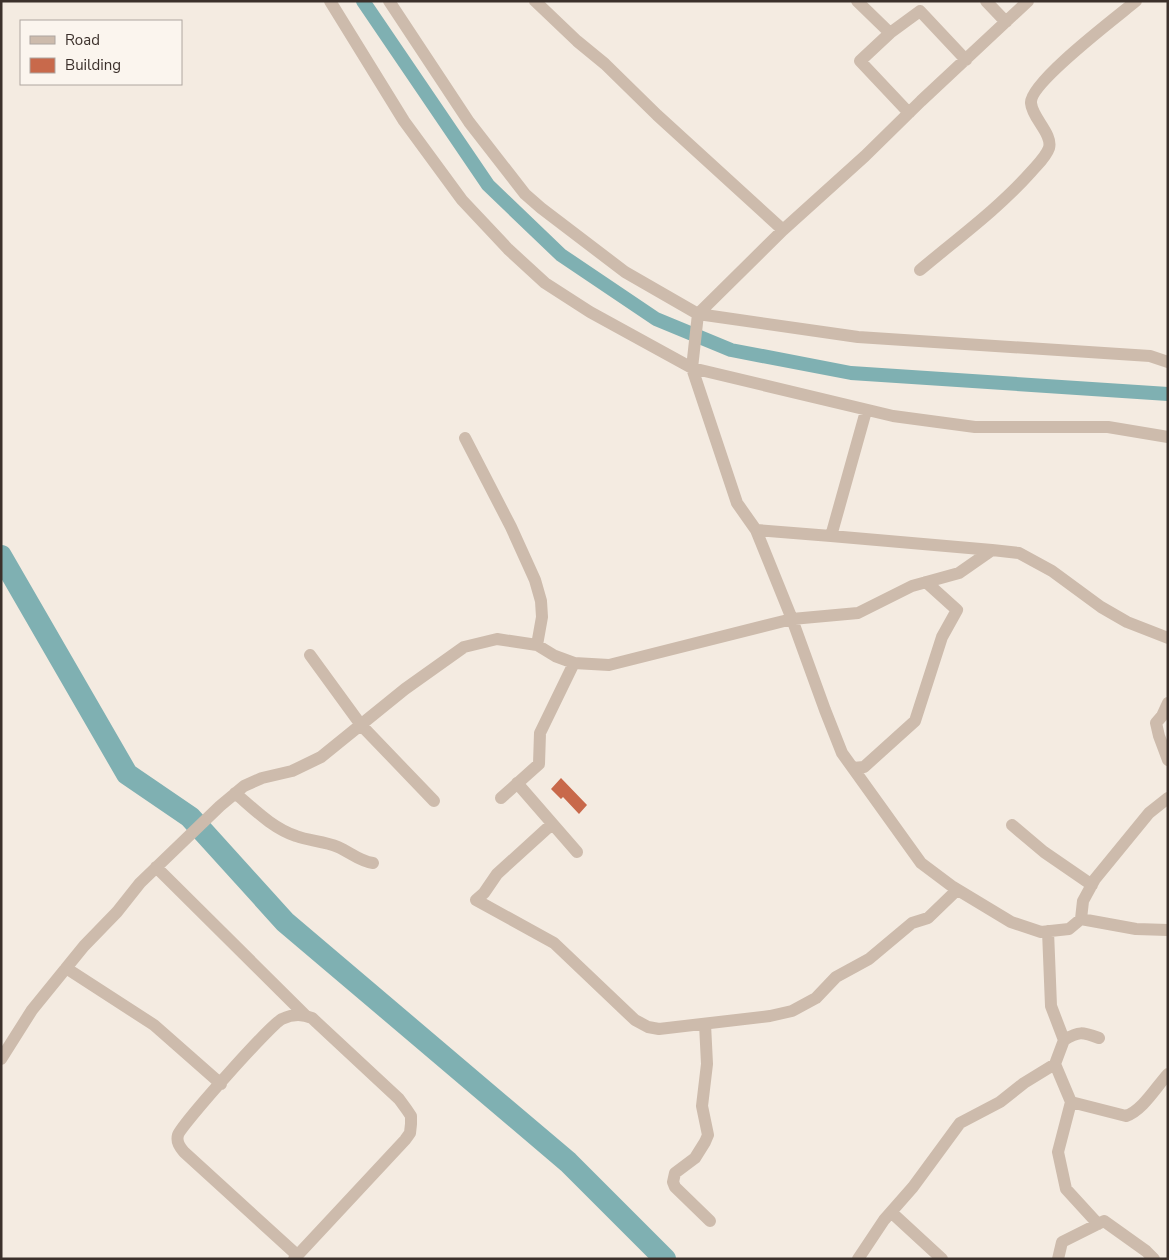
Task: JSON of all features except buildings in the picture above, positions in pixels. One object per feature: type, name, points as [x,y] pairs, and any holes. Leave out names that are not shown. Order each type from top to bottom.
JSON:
[{"type":"street","points":[[330,1],[404,121],[462,200],[508,249],[545,283],[616,326],[692,368],[893,416],[975,427],[1108,427],[1168,437]]},
{"type":"street","points":[[389,1],[469,122],[525,194],[625,272],[697,320],[858,337],[1150,356],[1168,362]]},
{"type":"street","points":[[535,1],[783,230]]},
{"type":"street","points":[[986,1],[1006,22]]},
{"type":"street","points":[[1028,1],[865,156],[783,230],[697,320],[692,368],[737,503],[756,530],[792,619],[842,753],[921,863],[957,890],[1011,922],[1041,932],[1069,929],[1081,919],[1083,901],[1092,885],[1149,813],[1168,798]]},
{"type":"street","points":[[920,270],[971,230],[1019,186],[1043,159],[1049,148],[1049,140],[1033,110],[1030,101],[1033,93],[1055,68],[1136,1]]},
{"type":"street","points":[[861,3],[890,33]]},
{"type":"street","points":[[909,113],[860,61],[890,33],[920,11],[966,60]]},
{"type":"street","points":[[831,536],[866,411]]},
{"type":"street","points":[[465,438],[535,580],[541,601],[542,617],[537,645]]},
{"type":"street","points":[[756,530],[992,550],[1019,554],[1052,571],[1101,607],[1127,622],[1168,638]]},
{"type":"street","points":[[1,1059],[32,1010],[84,946],[117,912],[140,883],[220,806],[244,786],[262,778],[292,771],[321,757],[405,689],[464,647],[497,639],[537,645],[555,656],[574,663],[609,664],[792,619],[858,613],[912,586],[960,573],[992,550]]},
{"type":"street","points":[[853,768],[864,767],[915,721],[942,637],[956,610],[926,582]]},
{"type":"street","points":[[310,655],[358,727],[434,800]]},
{"type":"street","points":[[501,798],[538,764],[540,733],[574,663]]},
{"type":"street","points":[[1168,703],[1156,724],[1168,760]]},
{"type":"street","points":[[517,783],[577,852]]},
{"type":"street","points":[[235,793],[270,823],[287,832],[297,837],[338,847],[358,859],[373,862]]},
{"type":"street","points":[[552,824],[497,874],[484,893],[476,900],[554,943],[635,1020],[659,1030],[770,1016],[792,1011],[816,998],[836,977],[869,959],[912,923],[928,918],[957,890]]},
{"type":"street","points":[[1012,826],[1044,852],[1092,885]]},
{"type":"street","points":[[156,867],[305,1015],[312,1018],[399,1099],[411,1116],[410,1133],[405,1140],[296,1257],[184,1152],[178,1144],[177,1138],[184,1125],[266,1032],[281,1019],[295,1015],[305,1015]]},
{"type":"street","points":[[1081,919],[1136,929],[1168,930]]},
{"type":"street","points":[[1048,931],[1051,1006],[1064,1040]]},
{"type":"street","points":[[66,968],[154,1025],[221,1084]]},
{"type":"street","points":[[705,1024],[707,1064],[702,1106],[708,1135],[706,1142],[695,1158],[675,1173],[673,1182],[675,1187],[710,1220]]},
{"type":"street","points":[[858,1259],[891,1212],[913,1187],[960,1123],[1000,1102],[1024,1083],[1055,1064],[1064,1040],[1077,1033],[1084,1032],[1098,1038]]},
{"type":"street","points":[[1055,1064],[1070,1102],[1058,1152],[1066,1189],[1098,1224]]},
{"type":"street","points":[[1070,1102],[1126,1116],[1132,1114],[1168,1074]]},
{"type":"street","points":[[891,1212],[942,1259]]},
{"type":"street","points":[[1058,1259],[1062,1242],[1104,1221],[1146,1250],[1154,1259]]},
{"type":"waterway","points":[[363,1],[488,185],[561,255],[656,319],[731,350],[851,373],[1168,394]]},
{"type":"waterway","points":[[1,556],[127,774],[190,817],[285,922],[568,1162],[665,1259]]}]
